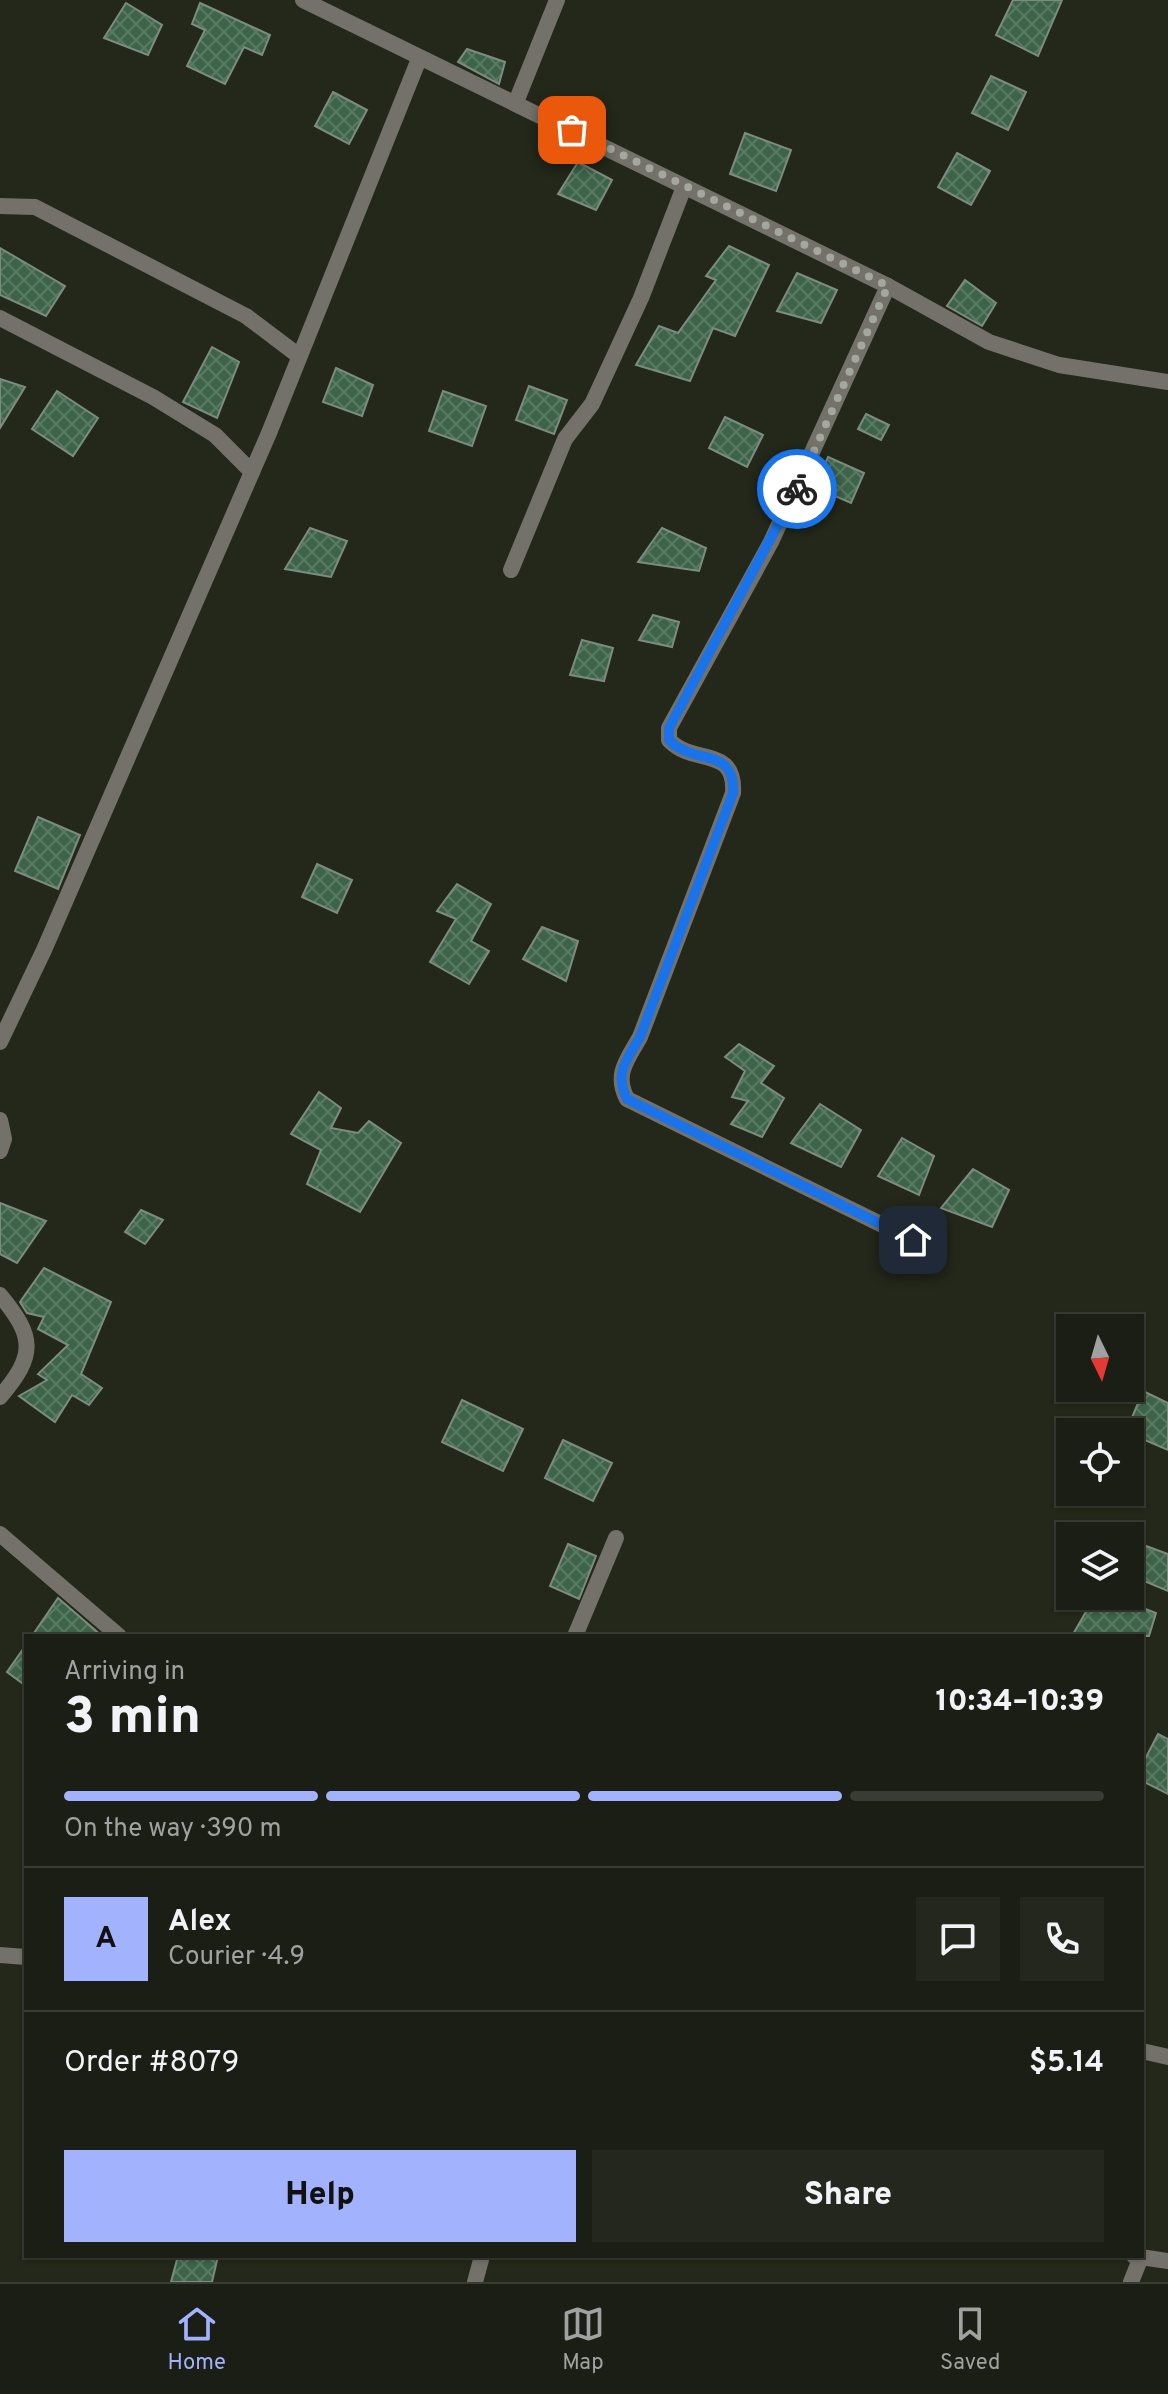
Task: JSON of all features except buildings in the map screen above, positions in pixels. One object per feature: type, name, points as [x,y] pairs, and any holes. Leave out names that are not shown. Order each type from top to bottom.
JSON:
[{"type":"street","points":[[516,102],[557,0]]},
{"type":"street","points":[[307,1],[419,59],[516,102],[888,286],[989,342],[1059,365],[1168,382]]},
{"type":"street","points":[[0,1042],[44,950],[252,472],[419,59]]},
{"type":"street","points":[[511,570],[565,439],[592,404],[641,298],[684,187]]},
{"type":"street","points":[[0,206],[35,207],[246,316],[299,356]]},
{"type":"street","points":[[888,286],[771,542],[669,728],[669,740],[677,749],[726,764],[734,776],[733,793],[640,1037],[620,1072],[620,1085],[627,1099],[913,1240]]},
{"type":"street","points":[[0,318],[165,405],[215,435],[252,472]]},
{"type":"street","points":[[0,1120],[4,1139],[0,1151]]},
{"type":"street","points":[[0,1295],[24,1327],[29,1341],[21,1369],[0,1397]]},
{"type":"street","points":[[0,1534],[117,1634]]},
{"type":"street","points":[[576,1634],[616,1538]]},
{"type":"street","points":[[0,1955],[24,1957]]},
{"type":"street","points":[[1144,2051],[1168,2057]]},
{"type":"street","points":[[475,2282],[481,2258]]},
{"type":"street","points":[[1131,2282],[1138,2258]]},
{"type":"street","points":[[1144,2258],[1168,2261]]},
{"type":"way so far","points":[[572,130],[888,286],[797,489]]},
{"type":"route","points":[[797,489],[669,728],[669,740],[677,749],[726,764],[734,776],[733,793],[640,1037],[620,1072],[620,1085],[627,1099],[739,1157],[913,1240]]}]
